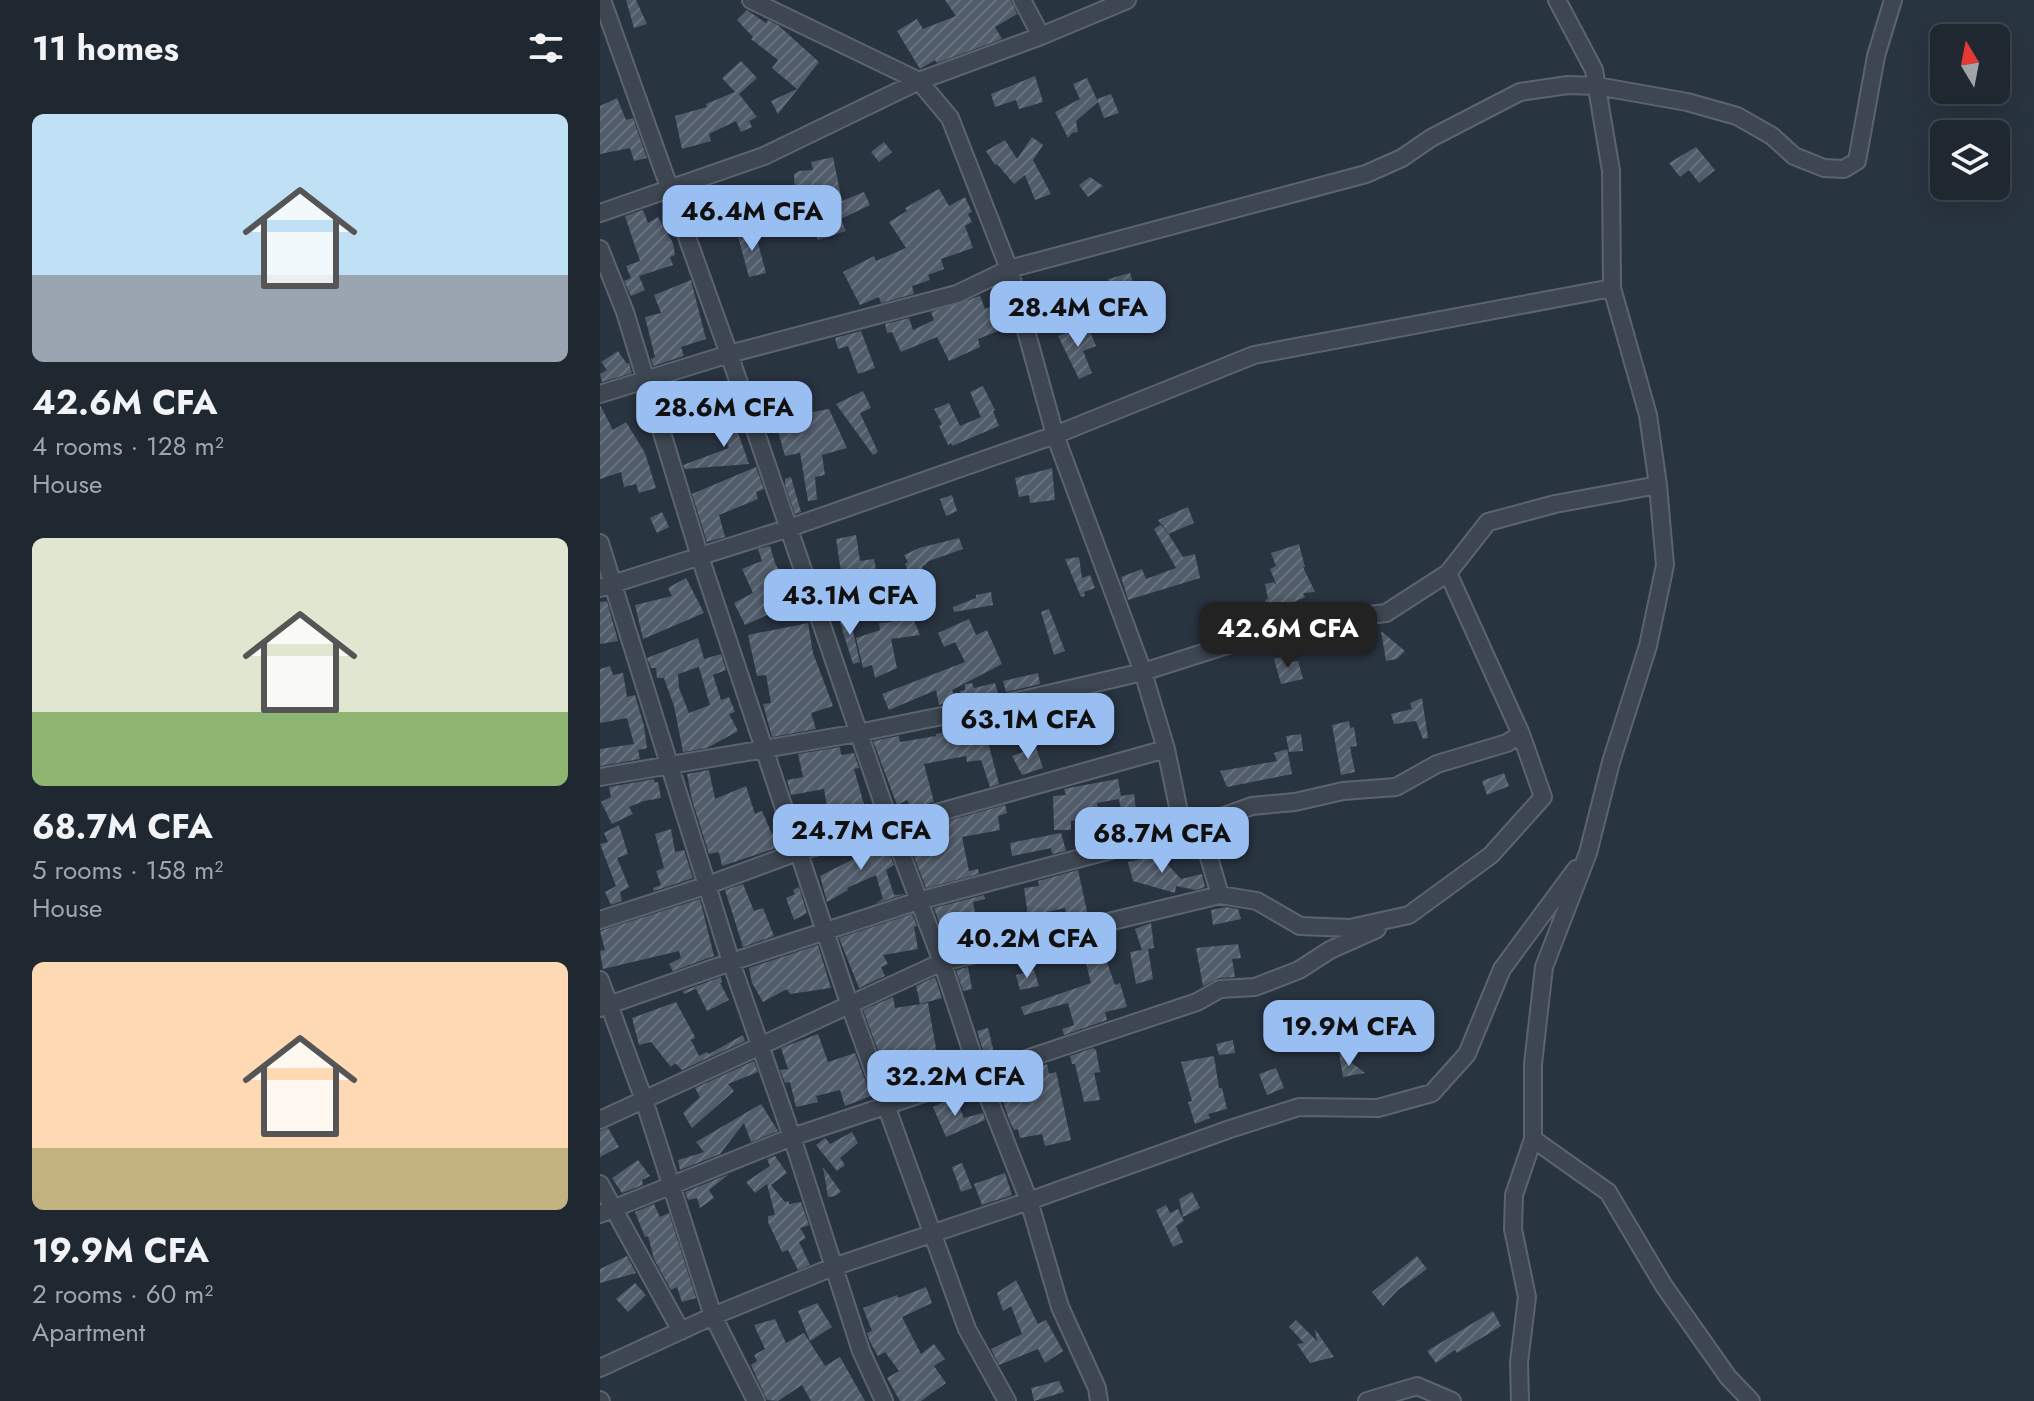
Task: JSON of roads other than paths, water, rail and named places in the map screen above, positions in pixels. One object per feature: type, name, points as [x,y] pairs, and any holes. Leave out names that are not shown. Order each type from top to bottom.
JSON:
[{"type":"street","points":[[602,0],[729,354],[890,824],[942,962],[979,1074],[1029,1201],[1060,1307],[1097,1388],[1099,1401]]},
{"type":"street","points":[[751,0],[919,81],[950,118],[1009,269],[1055,435],[1143,672],[1166,749],[1183,831],[1206,847],[1220,895]]},
{"type":"street","points":[[1022,0],[1041,36]]},
{"type":"street","points":[[600,213],[764,156],[919,81],[1127,0]]},
{"type":"street","points":[[1520,1401],[1519,1362],[1527,1297],[1513,1229],[1514,1195],[1533,1139],[1533,1064],[1544,967],[1588,853],[1611,762],[1648,646],[1665,565],[1648,415],[1612,288],[1611,171],[1594,70],[1557,0]]},
{"type":"street","points":[[600,394],[729,354],[957,294],[1009,269],[1366,174],[1402,158],[1431,138],[1520,92],[1568,85],[1597,86],[1687,102],[1737,116],[1772,136],[1794,156],[1824,168],[1844,169],[1857,161],[1876,56],[1893,0]]},
{"type":"street","points":[[600,249],[625,312],[700,557],[885,1105],[967,1329],[1007,1401]]},
{"type":"street","points":[[606,586],[789,528],[1055,435],[1254,355],[1612,288]]},
{"type":"street","points":[[600,777],[766,750],[1026,699],[1143,672],[1288,624],[1386,613],[1448,573],[1488,522],[1555,504],[1658,485]]},
{"type":"street","points":[[600,543],[606,586],[672,766],[758,1046],[792,1137],[861,1351],[884,1401]]},
{"type":"street","points":[[607,1210],[792,1137],[1197,1002],[1220,989],[1255,987],[1299,970],[1330,950],[1409,915],[1491,855],[1543,797],[1521,734],[1448,573]]},
{"type":"street","points":[[604,1007],[918,901],[1183,831],[1252,806],[1295,802],[1343,791],[1396,787],[1437,764],[1507,743],[1521,734]]},
{"type":"street","points":[[600,920],[800,851],[1166,749]]},
{"type":"street","points":[[600,1368],[713,1316],[833,1267],[1299,1107],[1378,1108],[1432,1093],[1467,1054],[1502,969],[1588,853]]},
{"type":"street","points":[[600,1120],[942,962],[1220,895],[1257,901],[1300,926],[1350,928],[1409,915]]},
{"type":"street","points":[[600,980],[604,1007],[644,1100],[713,1316],[756,1401]]},
{"type":"street","points":[[1533,1139],[1608,1192],[1664,1286],[1728,1377],[1751,1401]]},
{"type":"street","points":[[600,1184],[607,1210],[681,1331]]},
{"type":"street","points":[[1367,1401],[1417,1386],[1452,1401]]}]
